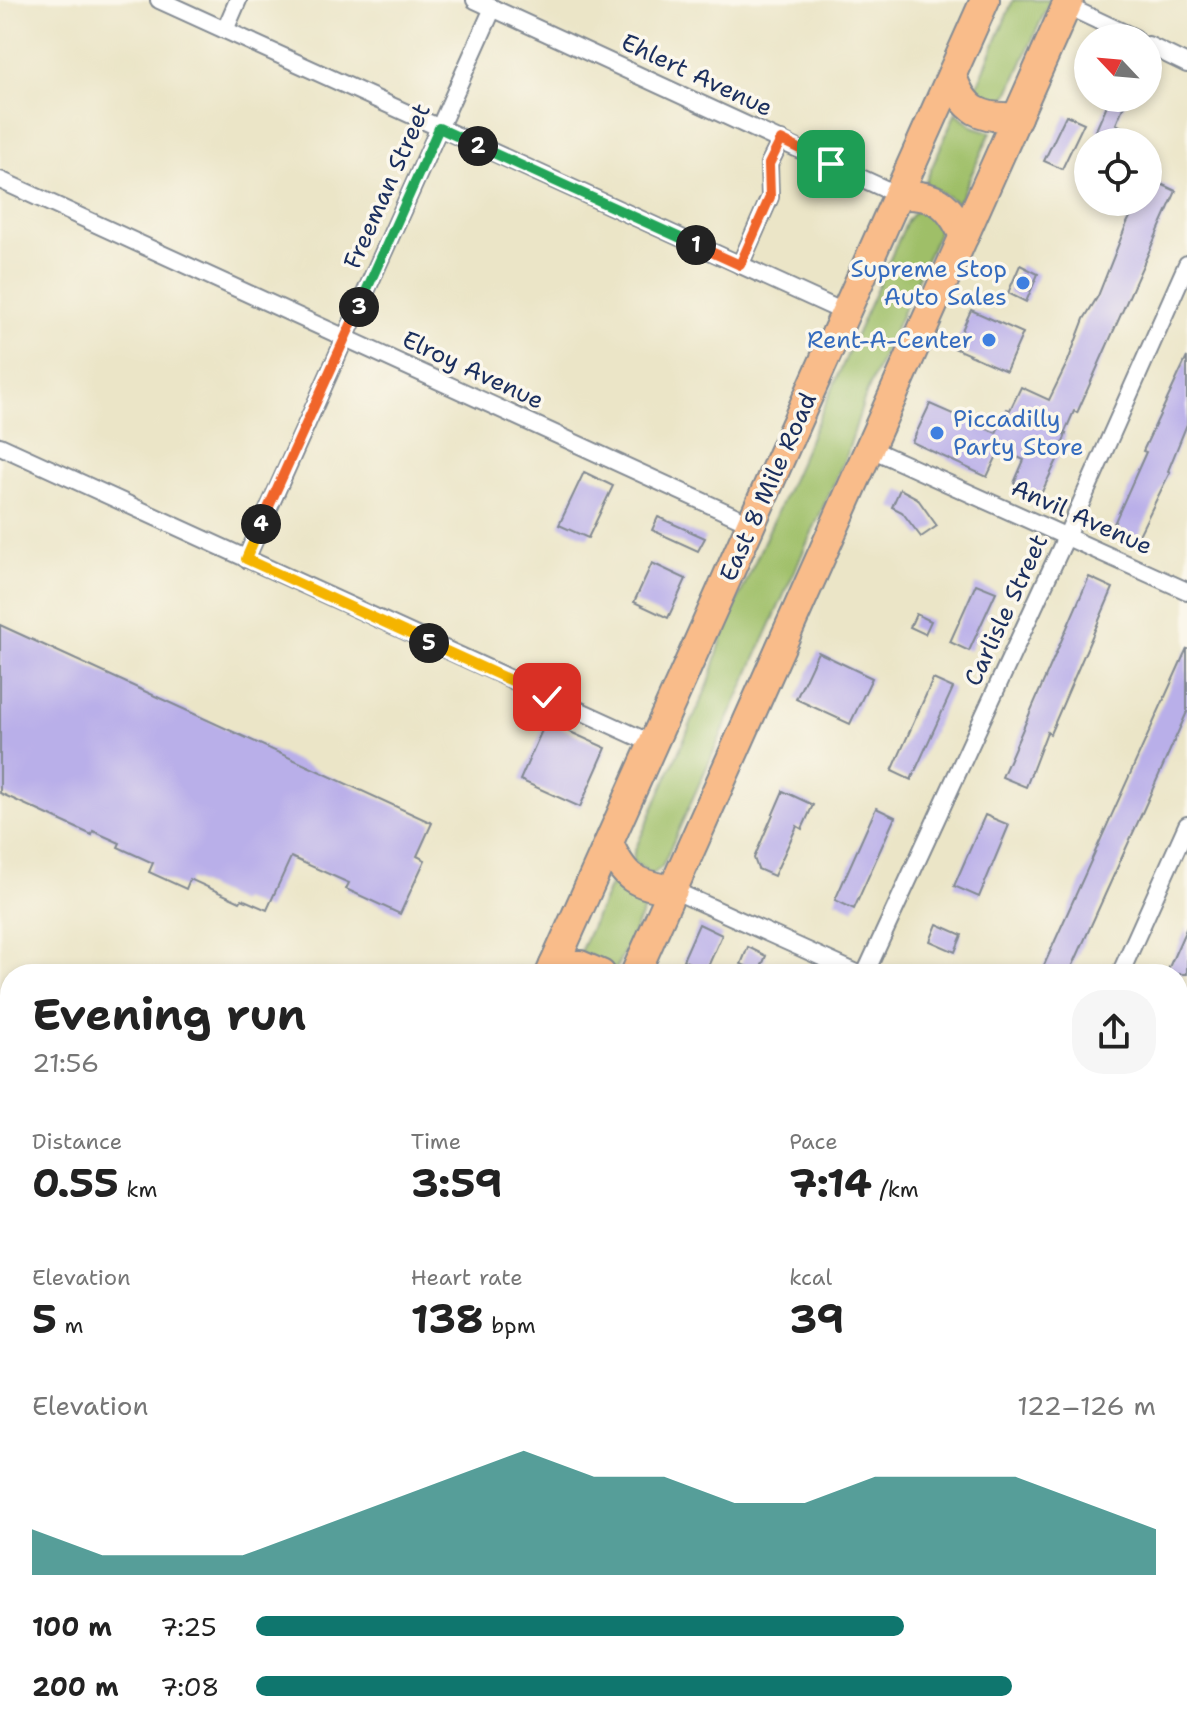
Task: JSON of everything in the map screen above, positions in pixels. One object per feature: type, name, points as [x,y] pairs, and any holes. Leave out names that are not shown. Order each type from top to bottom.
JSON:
[{"type":"highway","name":"East 8 Mile Road","points":[[555,964],[985,0]]},
{"type":"highway","points":[[640,964],[1068,3]]},
{"type":"highway","points":[[952,76],[962,99],[976,111],[994,117],[1017,117]]},
{"type":"highway","points":[[898,195],[926,196],[942,203],[955,218],[964,236]]},
{"type":"highway","points":[[609,844],[618,863],[631,878],[646,885],[673,890]]},
{"type":"street","points":[[159,0],[846,313]]},
{"type":"street","points":[[225,30],[238,0]]},
{"type":"street","name":"Ehlert Avenue","points":[[475,0],[898,195]]},
{"type":"street","points":[[1068,3],[1108,24]]},
{"type":"street","name":"Freeman Street","points":[[246,559],[493,8]]},
{"type":"street","points":[[1162,52],[1187,64]]},
{"type":"street","points":[[740,265],[770,197],[769,164],[781,140]]},
{"type":"street","name":"Elroy Avenue","points":[[0,180],[752,524]]},
{"type":"street","name":"Carlisle Street","points":[[870,964],[1066,537],[1187,264]]},
{"type":"street","points":[[0,446],[653,744]]},
{"type":"street","name":"Anvil Avenue","points":[[869,448],[1187,591]]},
{"type":"street","points":[[1124,964],[1187,825]]},
{"type":"street","points":[[673,890],[837,964]]},
{"type":"green space","points":[[1013,0],[1050,0],[1008,95],[996,105],[979,99],[975,91]]},
{"type":"green space","points":[[956,112],[972,126],[991,132],[958,203],[925,183]]},
{"type":"green space","points":[[923,209],[938,218],[938,233],[866,394],[847,454],[662,867],[652,874],[633,862],[634,852],[709,683],[724,631],[907,221],[915,211]]},
{"type":"green space","points":[[612,881],[648,901],[618,964],[602,964],[580,952]]},
{"type":"building","points":[[1104,112],[1121,112],[1116,124],[1124,128],[1097,128]]},
{"type":"building","points":[[1066,115],[1084,123],[1082,128],[1074,128],[1074,144],[1062,169],[1044,161]]},
{"type":"building","points":[[1162,184],[1176,191],[1077,413],[1074,411],[1041,494],[1014,483],[1024,460],[1000,449],[987,477],[912,442],[930,404],[996,433],[1021,387],[1049,400],[1084,319],[1098,296],[1131,216],[1162,216]]},
{"type":"building","points":[[1020,265],[1038,274],[1026,302],[1008,293]]},
{"type":"building","name":"Rent-A-Center","points":[[971,310],[1023,333],[1006,371],[954,348]]},
{"type":"building","points":[[1187,357],[1187,424],[1170,472],[1138,537],[1113,526],[1146,452],[1143,451]]},
{"type":"building","points":[[584,472],[613,486],[588,538],[559,525]]},
{"type":"building","points":[[900,489],[917,498],[937,526],[921,537],[902,512],[892,507]]},
{"type":"building","points":[[658,517],[705,538],[698,551],[652,530]]},
{"type":"building","points":[[652,563],[686,579],[668,618],[634,602]]},
{"type":"building","points":[[1089,577],[1113,588],[1050,734],[1047,732],[1026,787],[1002,777]]},
{"type":"building","points":[[976,584],[996,592],[969,651],[950,642]]},
{"type":"building","points":[[916,614],[931,621],[925,634],[910,627]]},
{"type":"building","points":[[0,625],[432,823],[417,856],[425,860],[400,914],[346,889],[349,883],[291,857],[267,910],[242,899],[240,902],[190,879],[186,889],[149,872],[153,863],[118,847],[120,843],[93,831],[92,835],[0,793]]},
{"type":"building","points":[[1187,648],[1187,712],[1142,813],[1074,964],[1045,964]]},
{"type":"building","points":[[818,652],[872,678],[850,724],[796,699]]},
{"type":"building","points":[[933,679],[953,688],[911,780],[892,771]]},
{"type":"building","points":[[546,721],[606,748],[580,807],[520,780]]},
{"type":"building","points":[[783,791],[813,805],[802,829],[797,826],[774,876],[758,869],[754,858]]},
{"type":"building","points":[[876,808],[895,817],[854,909],[835,900]]},
{"type":"building","points":[[985,815],[1009,825],[979,897],[954,886]]},
{"type":"building","points":[[699,924],[722,935],[709,964],[691,964],[683,960]]},
{"type":"building","points":[[937,924],[962,935],[955,952],[930,941]]},
{"type":"building","points":[[1187,927],[1187,964],[1170,964]]},
{"type":"building","points":[[748,947],[766,956],[762,964],[741,964]]},
{"type":"place","name":"Supreme Stop Auto Sales","points":[[1023,283]]},
{"type":"place","name":"Rent-A-Center","points":[[989,340]]},
{"type":"place","name":"Piccadilly Party Store","points":[[937,433]]},
{"type":"route","points":[[547,697],[246,559],[439,128],[740,265],[770,197],[769,164],[781,140],[831,164]]}]
